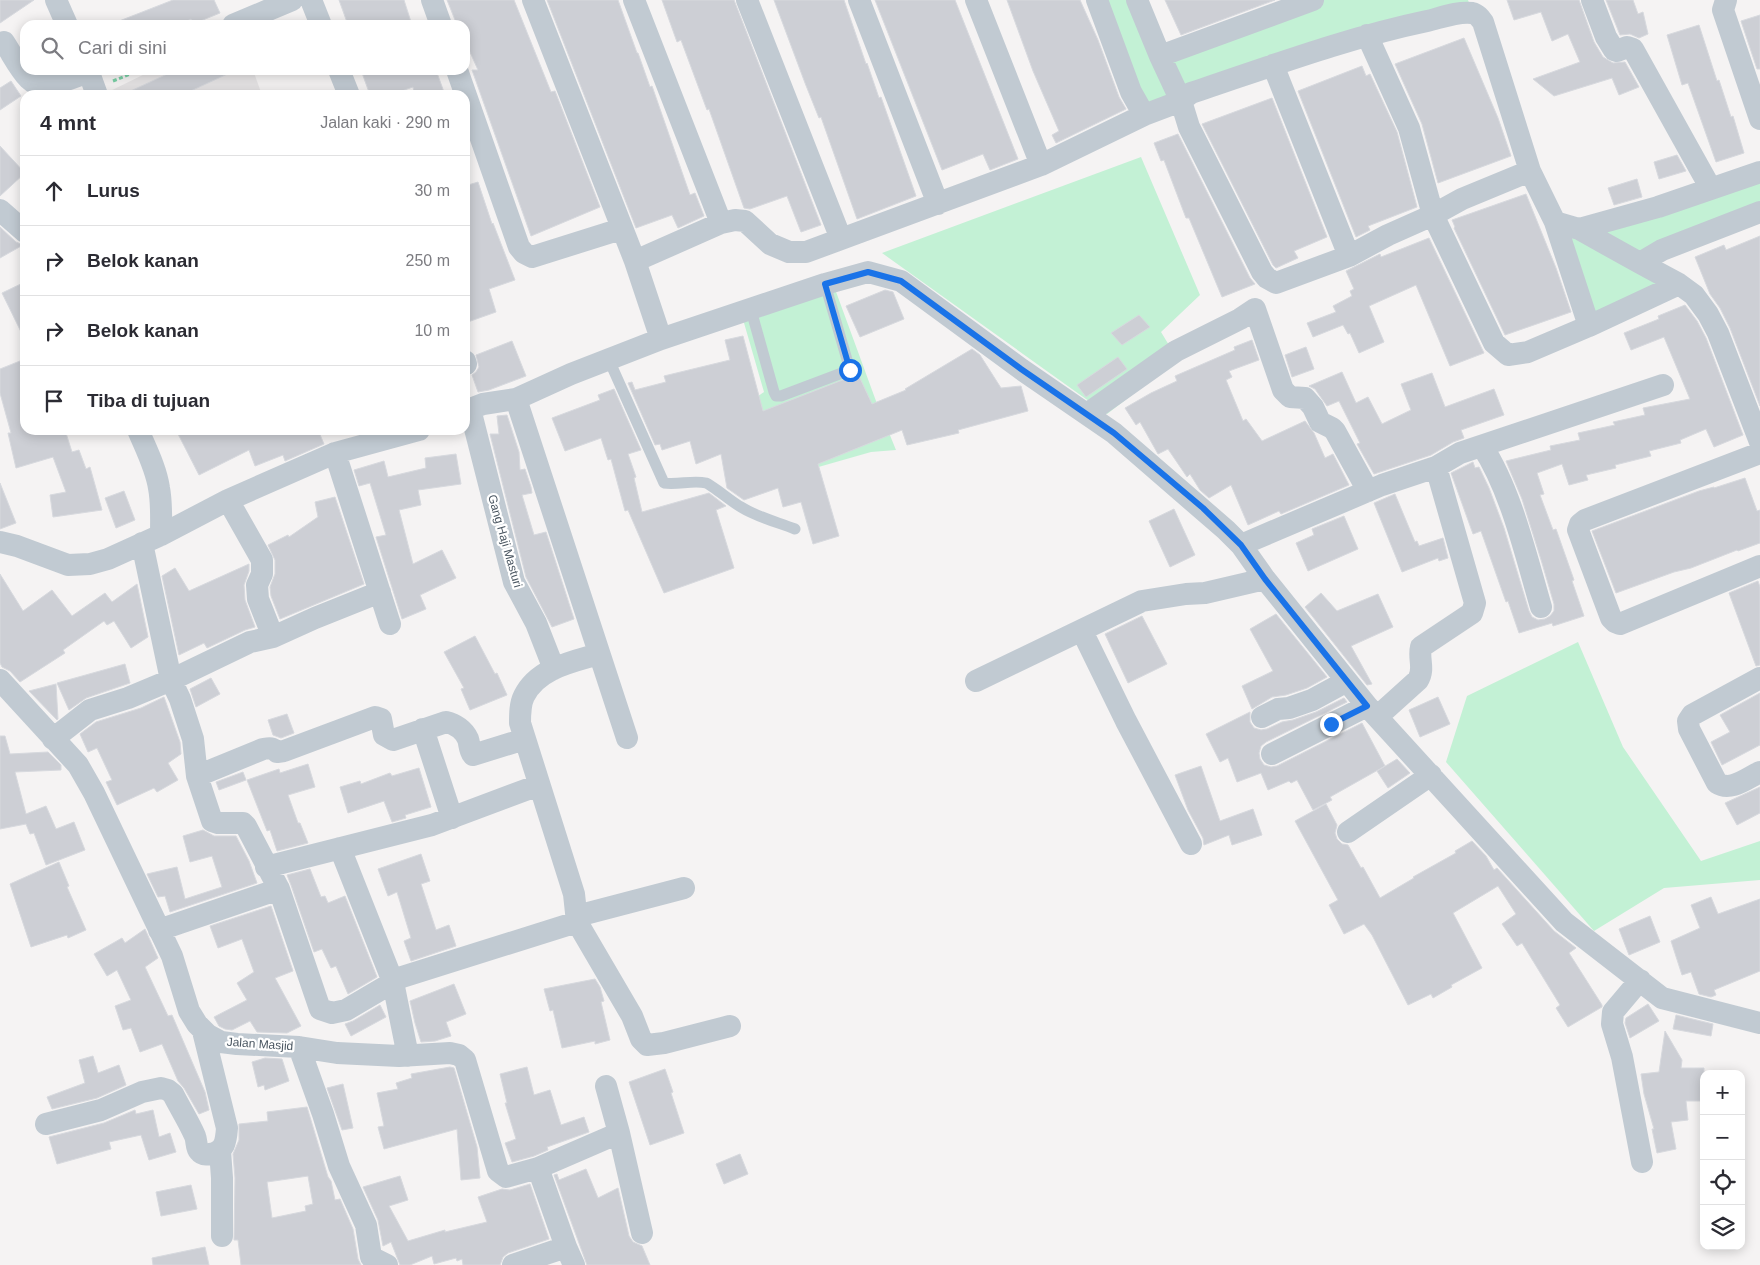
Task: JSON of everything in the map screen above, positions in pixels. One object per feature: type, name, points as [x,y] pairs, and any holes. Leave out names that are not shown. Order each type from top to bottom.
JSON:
[{"type":"street","points":[[56,0],[65,20]]},
{"type":"street","points":[[245,20],[292,0]]},
{"type":"street","points":[[311,0],[319,20]]},
{"type":"street","points":[[432,0],[439,20]]},
{"type":"street","points":[[533,0],[635,261],[661,339]]},
{"type":"street","points":[[634,0],[721,223]]},
{"type":"street","points":[[746,0],[841,240]]},
{"type":"street","points":[[859,0],[938,204]]},
{"type":"street","points":[[976,0],[1041,165]]},
{"type":"street","points":[[1097,0],[1131,92],[1144,115]]},
{"type":"street","points":[[1137,0],[1181,101],[1189,127],[1262,272],[1267,278],[1276,283],[1349,256],[1462,199],[1530,171]]},
{"type":"street","points":[[1160,56],[1280,6],[1313,0]]},
{"type":"street","points":[[1592,0],[1606,37],[1614,50],[1617,51],[1630,47],[1633,49],[1711,189]]},
{"type":"street","points":[[1726,0],[1723,10],[1760,119]]},
{"type":"street","points":[[635,261],[721,223],[735,220],[745,221],[770,244],[788,252],[806,252],[1041,165],[1144,115],[1181,101],[1191,94],[1300,55],[1367,35],[1460,14],[1473,13],[1479,16],[1483,22],[1530,171],[1555,222],[1589,326]]},
{"type":"street","points":[[1367,35],[1408,128],[1433,215],[1494,344],[1508,355],[1528,352],[1679,284]]},
{"type":"street","points":[[4,42],[20,65]]},
{"type":"street","points":[[1273,65],[1349,256]]},
{"type":"street","points":[[27,75],[30,80],[38,84],[92,81]]},
{"type":"street","points":[[341,75],[348,90]]},
{"type":"street","points":[[459,75],[464,90]]},
{"type":"street","points":[[470,107],[519,247],[524,253],[532,257],[621,229]]},
{"type":"street","points":[[1579,229],[1658,208],[1760,172]]},
{"type":"street","points":[[0,210],[20,228]]},
{"type":"street","points":[[1640,264],[1662,250],[1760,212]]},
{"type":"street","points":[[1555,222],[1579,229],[1679,284],[1694,295],[1708,314],[1718,333],[1760,442]]},
{"type":"street","points":[[470,409],[483,404],[516,399],[570,374],[661,339],[825,284],[868,272],[901,281],[1114,433],[1203,508],[1241,545],[1265,579],[1372,712],[1564,922],[1662,998],[1760,1023]]},
{"type":"street","points":[[1087,414],[1176,352],[1240,319],[1255,309],[1283,390],[1290,397],[1304,398],[1313,407],[1320,422],[1335,431],[1368,491]]},
{"type":"street","points":[[1241,545],[1368,491],[1436,467],[1460,453],[1663,385]]},
{"type":"street","points":[[516,399],[627,738]]},
{"type":"street","name":"Gang Haji Masturi","points":[[470,421],[514,582],[536,623],[554,668]]},
{"type":"street","points":[[140,435],[151,460],[159,487],[161,510],[151,539],[171,680],[180,699],[193,739],[197,776],[212,821],[218,823],[243,823],[246,826],[279,889],[320,1008],[332,1013],[346,1010],[402,977],[577,919],[684,888]]},
{"type":"street","points":[[0,542],[17,546],[68,565],[90,564],[108,559],[228,500],[335,453],[401,435]]},
{"type":"street","points":[[1482,446],[1493,463],[1504,490],[1541,607]]},
{"type":"street","points":[[335,453],[390,624]]},
{"type":"street","points":[[1760,453],[1585,520],[1580,524],[1578,530],[1611,618],[1620,624],[1760,566]]},
{"type":"street","points":[[1272,754],[1372,712],[1418,680],[1421,674],[1420,647],[1472,613],[1475,603],[1436,467]]},
{"type":"street","points":[[228,500],[262,560],[262,574],[257,585],[258,599],[273,637]]},
{"type":"street","points":[[976,681],[1142,601],[1205,593],[1265,579]]},
{"type":"street","points":[[53,739],[90,710],[128,698],[171,680],[250,642],[273,637],[380,592]]},
{"type":"street","points":[[1082,631],[1126,721],[1191,844]]},
{"type":"street","points":[[599,654],[549,670],[532,685],[524,696],[521,705],[520,723],[574,894],[577,919],[632,1016],[641,1039],[648,1045],[664,1043],[730,1026]]},
{"type":"street","points":[[1760,678],[1692,715],[1688,721],[1689,729],[1717,783],[1723,787],[1731,786],[1760,772]]},
{"type":"street","name":"Jalan Masjid","points":[[0,680],[78,765],[94,794],[172,956],[189,1011],[203,1031],[222,1042],[237,1044],[299,1047],[338,1053],[408,1056],[450,1053],[459,1055],[466,1060],[498,1171],[506,1176],[538,1168]]},
{"type":"street","points":[[1262,717],[1278,709],[1288,708],[1304,702],[1347,681]]},
{"type":"street","points":[[197,776],[263,749],[274,748],[277,752],[284,751],[375,718],[381,719],[384,735],[388,739],[393,740],[446,722],[454,723],[465,734],[471,752],[474,755],[525,739]]},
{"type":"street","points":[[423,729],[452,818]]},
{"type":"street","points":[[1348,832],[1431,775]]},
{"type":"street","points":[[266,867],[432,825],[539,785]]},
{"type":"street","points":[[340,848],[394,982],[408,1056]]},
{"type":"street","points":[[159,930],[279,889]]},
{"type":"street","points":[[1640,980],[1613,1012],[1612,1024],[1622,1057],[1642,1162]]},
{"type":"street","points":[[203,1031],[227,1128],[224,1144],[220,1152],[222,1236]]},
{"type":"street","points":[[299,1047],[339,1166],[366,1225],[371,1257],[387,1265]]},
{"type":"street","points":[[606,1086],[642,1233]]},
{"type":"street","points":[[46,1124],[101,1110],[142,1092],[160,1088],[168,1090],[173,1094],[196,1138],[198,1150],[201,1154],[208,1155],[220,1152]]},
{"type":"street","points":[[513,1265],[570,1256],[538,1168],[619,1133]]},
{"type":"lane","points":[[751,310],[774,392],[776,396],[781,396],[850,370],[825,284]]},
{"type":"lane","points":[[609,360],[664,483],[674,485],[704,482],[710,484],[717,491],[743,508],[794,529]]},
{"type":"path","points":[[92,81],[123,75]]},
{"type":"shaded area","points":[[143,75],[255,75],[260,90],[112,90]]},
{"type":"green space","points":[[1097,0],[1137,0],[1160,56],[1313,0],[1468,0],[1473,13],[1144,115]]},
{"type":"green space","points":[[1141,157],[1200,295],[1161,332],[1178,360],[1107,414],[882,253]]},
{"type":"green space","points":[[1760,172],[1760,212],[1640,263],[1679,284],[1589,326],[1555,222],[1579,229]]},
{"type":"green space","points":[[835,289],[896,450],[871,452],[773,480],[748,403],[764,392],[742,316]]},
{"type":"green space","points":[[1578,642],[1623,747],[1701,861],[1760,841],[1760,880],[1664,888],[1594,931],[1446,762],[1467,696]]},
{"type":"building","points":[[0,0],[34,0],[0,23]]},
{"type":"building","points":[[173,0],[214,0],[220,13],[203,20],[122,20]]},
{"type":"building","points":[[339,0],[404,0],[410,20],[346,20]]},
{"type":"building","points":[[447,0],[514,0],[551,92],[555,91],[600,207],[531,236],[472,70],[478,70],[470,52],[470,20],[455,20]]},
{"type":"building","points":[[547,0],[618,0],[650,87],[652,86],[690,195],[695,193],[704,216],[678,228],[672,215],[636,228]]},
{"type":"building","points":[[662,0],[734,0],[821,225],[801,232],[787,196],[750,209],[744,208],[709,109],[707,110],[681,40],[677,42]]},
{"type":"building","points":[[774,0],[844,0],[916,196],[857,219],[821,117],[819,118]]},
{"type":"building","points":[[875,0],[955,0],[1018,159],[990,170],[983,154],[942,170]]},
{"type":"building","points":[[1007,0],[1080,0],[1098,40],[1119,97],[1126,109],[1056,143],[1052,135],[1059,131],[1033,71]]},
{"type":"building","points":[[1165,0],[1275,0],[1181,35]]},
{"type":"building","points":[[1507,0],[1579,0],[1594,42],[1603,57],[1613,63],[1625,62],[1639,87],[1619,95],[1612,78],[1554,96],[1533,79],[1580,62],[1568,34],[1552,41],[1541,12],[1514,20]]},
{"type":"building","points":[[1606,0],[1633,0],[1638,14],[1643,12],[1648,34],[1639,38],[1630,34],[1620,35]]},
{"type":"building","points":[[1760,15],[1760,69],[1757,69],[1741,21]]},
{"type":"building","points":[[1699,25],[1717,81],[1719,80],[1731,117],[1733,116],[1744,153],[1716,162],[1688,83],[1682,85],[1667,35]]},
{"type":"building","points":[[1464,38],[1498,118],[1511,156],[1438,183],[1422,124],[1395,64]]},
{"type":"building","points":[[1362,66],[1366,76],[1370,74],[1397,132],[1417,207],[1368,226],[1370,230],[1356,237],[1298,91]]},
{"type":"building","points":[[165,75],[225,75],[193,90],[133,90]]},
{"type":"building","points":[[363,75],[438,75],[443,90],[414,90],[413,87],[404,90],[368,90]]},
{"type":"building","points":[[11,81],[20,97],[0,110],[0,88]]},
{"type":"building","points":[[1272,98],[1327,237],[1294,251],[1298,258],[1276,268],[1202,124]]},
{"type":"building","points":[[1178,134],[1250,278],[1255,284],[1222,297],[1189,218],[1186,218],[1164,160],[1161,161],[1154,143]]},
{"type":"building","points":[[0,146],[20,168],[20,178],[0,196]]},
{"type":"building","points":[[1677,155],[1686,171],[1659,179],[1654,162]]},
{"type":"building","points":[[1637,179],[1642,197],[1614,205],[1608,188]]},
{"type":"building","points":[[478,182],[492,224],[515,280],[489,289],[496,312],[470,321],[470,184]]},
{"type":"building","points":[[1526,194],[1556,268],[1571,312],[1505,335],[1454,228],[1452,220]]},
{"type":"building","points":[[0,227],[20,244],[20,247],[0,258]]},
{"type":"building","points":[[1760,236],[1760,406],[1730,328],[1720,308],[1710,294],[1695,257],[1724,245],[1726,250]]},
{"type":"building","points":[[1429,238],[1484,353],[1450,366],[1416,285],[1369,306],[1384,342],[1359,353],[1350,333],[1348,334],[1343,325],[1313,337],[1307,323],[1336,312],[1333,306],[1352,296],[1350,291],[1354,289],[1346,271],[1380,254],[1381,257]]},
{"type":"building","points":[[20,284],[20,330],[2,293]]},
{"type":"building","points":[[885,290],[893,292],[904,319],[860,337],[846,306]]},
{"type":"building","points":[[1685,305],[1697,321],[1706,338],[1743,435],[1714,447],[1706,429],[1680,440],[1681,443],[1649,451],[1651,456],[1615,465],[1616,468],[1586,475],[1588,480],[1569,485],[1562,464],[1537,473],[1544,494],[1540,495],[1553,530],[1556,529],[1574,580],[1572,581],[1584,616],[1553,626],[1552,623],[1519,633],[1481,531],[1473,534],[1451,473],[1473,462],[1475,468],[1479,467],[1504,528],[1529,611],[1532,617],[1538,620],[1550,616],[1554,611],[1554,604],[1522,499],[1506,461],[1551,450],[1550,446],[1580,440],[1578,433],[1615,425],[1613,422],[1645,415],[1643,408],[1690,399],[1664,337],[1631,350],[1624,333],[1659,319],[1658,316]]},
{"type":"building","points":[[1139,315],[1150,327],[1122,345],[1111,333]]},
{"type":"building","points":[[743,336],[763,411],[858,374],[872,404],[906,390],[972,349],[980,355],[1001,388],[1021,386],[1028,411],[958,430],[959,433],[907,445],[902,430],[818,464],[839,536],[813,544],[801,502],[783,507],[778,488],[744,500],[727,488],[721,454],[696,464],[690,441],[662,450],[660,444],[655,445],[628,383],[632,382],[635,390],[666,382],[664,376],[730,360],[725,340]]},
{"type":"building","points":[[1252,340],[1259,360],[1229,371],[1232,377],[1226,380],[1243,421],[1246,419],[1262,441],[1305,421],[1314,433],[1325,458],[1333,454],[1349,485],[1281,514],[1279,511],[1248,525],[1231,485],[1209,498],[1200,490],[1190,474],[1187,477],[1168,449],[1158,454],[1140,422],[1136,425],[1125,408],[1177,381],[1175,376],[1235,350],[1234,347]]},
{"type":"building","points":[[512,341],[526,376],[489,390],[478,392],[472,375],[479,367],[476,355]]},
{"type":"building","points":[[1306,347],[1314,369],[1292,377],[1285,355]]},
{"type":"building","points":[[1118,357],[1127,369],[1086,397],[1077,385]]},
{"type":"building","points":[[20,361],[20,435],[67,435],[72,452],[79,450],[86,469],[90,467],[102,510],[53,517],[50,495],[66,492],[53,457],[16,468],[8,433],[11,433],[0,393],[0,369]]},
{"type":"building","points":[[1342,372],[1356,403],[1368,397],[1382,424],[1411,410],[1401,384],[1432,373],[1445,407],[1494,389],[1504,415],[1461,430],[1464,438],[1431,455],[1374,474],[1357,444],[1360,443],[1339,401],[1327,406],[1315,389],[1309,386]]},
{"type":"building","points":[[614,389],[641,450],[628,454],[636,477],[634,478],[642,512],[709,493],[726,506],[716,510],[734,568],[664,593],[628,510],[625,511],[611,459],[608,460],[601,438],[565,451],[552,418],[600,400],[598,395]]},
{"type":"building","points":[[507,415],[519,452],[520,470],[525,469],[531,487],[532,493],[522,495],[534,535],[546,532],[574,619],[552,627],[526,577],[490,434],[499,434],[497,416]]},
{"type":"building","points":[[179,435],[320,435],[324,444],[285,461],[283,455],[255,466],[249,450],[199,475]]},
{"type":"building","points":[[456,454],[461,484],[418,490],[421,505],[399,510],[413,564],[442,550],[456,578],[420,595],[426,609],[402,619],[376,537],[386,535],[370,483],[359,486],[354,470],[384,461],[388,477],[426,468],[425,458]]},
{"type":"building","points":[[1745,478],[1757,511],[1760,510],[1760,543],[1616,593],[1592,531],[1699,491]]},
{"type":"building","points":[[0,483],[16,523],[0,529]]},
{"type":"building","points":[[124,491],[135,520],[116,528],[105,498]]},
{"type":"building","points":[[1395,494],[1415,542],[1417,541],[1419,546],[1443,538],[1448,558],[1439,561],[1438,558],[1402,572],[1374,503]]},
{"type":"building","points":[[335,497],[364,584],[280,619],[271,596],[270,587],[275,574],[275,560],[268,545],[288,535],[289,537],[318,517],[315,502]]},
{"type":"building","points":[[1174,509],[1195,555],[1170,567],[1149,521]]},
{"type":"building","points":[[1344,516],[1358,549],[1308,571],[1296,543],[1314,535],[1312,529]]},
{"type":"building","points":[[249,564],[249,571],[244,585],[245,600],[255,627],[207,648],[204,643],[179,655],[162,576],[175,568],[189,591]]},
{"type":"building","points":[[0,574],[23,611],[52,590],[72,616],[105,593],[112,602],[137,584],[148,637],[131,648],[114,621],[107,625],[104,621],[63,650],[65,653],[20,682],[10,671],[2,667],[0,663]]},
{"type":"building","points":[[1758,581],[1760,587],[1760,665],[1756,666],[1729,593]]},
{"type":"building","points":[[1321,593],[1337,611],[1378,594],[1393,627],[1351,646],[1372,684],[1367,685],[1305,607]]},
{"type":"building","points":[[1276,614],[1327,677],[1307,688],[1286,695],[1272,697],[1252,709],[1242,686],[1273,671],[1250,629]]},
{"type":"building","points":[[1142,616],[1167,664],[1128,683],[1105,634]]},
{"type":"building","points":[[475,636],[495,674],[497,673],[507,695],[470,710],[461,689],[464,688],[444,652]]},
{"type":"building","points":[[125,664],[130,683],[86,698],[69,710],[57,683]]},
{"type":"building","points":[[211,678],[220,694],[196,707],[190,689]]},
{"type":"building","points":[[56,684],[58,719],[57,720],[29,691]]},
{"type":"building","points":[[1760,693],[1760,745],[1722,765],[1711,742],[1730,732],[1720,715]]},
{"type":"building","points":[[164,697],[180,742],[181,754],[168,763],[178,780],[157,792],[154,788],[117,805],[106,782],[112,780],[97,748],[88,752],[80,734],[96,722],[141,708]]},
{"type":"building","points":[[1438,697],[1450,724],[1420,737],[1409,710]]},
{"type":"building","points":[[1344,698],[1347,702],[1266,742],[1261,746],[1259,753],[1264,765],[1277,766],[1362,723],[1385,766],[1330,797],[1332,800],[1313,810],[1297,780],[1291,783],[1289,781],[1268,790],[1261,773],[1237,782],[1228,758],[1220,762],[1206,734],[1250,712],[1250,722],[1254,728],[1267,729],[1282,722],[1316,712]]},
{"type":"building","points":[[287,714],[294,733],[281,738],[273,735],[268,720]]},
{"type":"building","points":[[0,736],[5,736],[10,754],[48,752],[61,765],[61,770],[15,772],[26,814],[46,806],[56,829],[74,822],[85,850],[46,865],[34,833],[30,834],[26,824],[0,829]]},
{"type":"building","points":[[1397,759],[1410,773],[1388,788],[1377,771]]},
{"type":"building","points":[[308,764],[315,787],[288,795],[298,823],[300,823],[308,843],[277,851],[270,830],[267,831],[247,780],[279,769],[280,773]]},
{"type":"building","points":[[1201,766],[1220,821],[1253,809],[1262,835],[1232,845],[1229,835],[1204,845],[1203,838],[1188,810],[1175,775]]},
{"type":"building","points":[[419,768],[431,807],[405,815],[406,818],[392,822],[384,801],[348,813],[340,787],[360,781],[361,784],[390,773],[392,776]]},
{"type":"building","points":[[243,772],[246,780],[219,790],[216,782]]},
{"type":"building","points":[[1760,787],[1760,813],[1737,825],[1725,803]]},
{"type":"building","points":[[1326,804],[1337,825],[1335,833],[1337,839],[1342,844],[1348,845],[1380,898],[1456,853],[1455,851],[1472,841],[1486,856],[1494,870],[1497,868],[1554,931],[1576,948],[1569,953],[1602,1007],[1568,1027],[1556,1008],[1560,1005],[1522,943],[1517,946],[1502,924],[1516,914],[1498,886],[1453,913],[1482,968],[1451,985],[1452,987],[1433,998],[1431,994],[1408,1005],[1372,935],[1364,924],[1344,934],[1329,905],[1338,900],[1295,821]]},
{"type":"building","points":[[203,830],[214,836],[236,836],[249,861],[257,883],[170,912],[165,896],[158,897],[147,874],[177,867],[185,899],[222,887],[212,856],[190,862],[183,836]]},
{"type":"building","points":[[421,854],[430,881],[421,884],[436,930],[449,925],[456,946],[411,961],[404,941],[411,938],[397,892],[388,896],[378,869]]},
{"type":"building","points":[[59,862],[69,886],[67,887],[86,930],[68,938],[67,935],[31,947],[10,884]]},
{"type":"building","points":[[310,869],[321,897],[325,896],[328,903],[345,896],[377,977],[348,994],[336,966],[331,968],[322,949],[314,952],[287,875]]},
{"type":"building","points":[[1711,897],[1718,914],[1760,899],[1760,971],[1714,990],[1716,995],[1711,997],[1699,994],[1691,972],[1682,975],[1671,941],[1700,928],[1691,905]]},
{"type":"building","points":[[271,906],[293,971],[275,978],[301,1026],[287,1033],[257,1032],[250,1021],[232,1030],[225,1029],[219,1026],[214,1017],[247,1000],[237,983],[254,972],[242,939],[218,948],[210,926]]},
{"type":"building","points":[[1650,916],[1660,942],[1629,955],[1619,929]]},
{"type":"building","points":[[145,929],[158,958],[145,967],[168,1016],[172,1015],[205,1092],[209,1110],[199,1114],[178,1081],[162,1044],[140,1052],[131,1028],[123,1030],[115,1006],[131,1000],[117,970],[107,976],[94,954],[122,938],[125,943]]},
{"type":"building","points":[[595,979],[600,987],[604,1001],[601,1002],[610,1040],[562,1048],[553,1010],[550,1011],[544,989]]},
{"type":"building","points":[[454,984],[466,1014],[446,1022],[451,1036],[435,1041],[421,1042],[410,1001]]},
{"type":"building","points":[[1648,1004],[1659,1021],[1630,1038],[1625,1023],[1626,1018]]},
{"type":"building","points":[[380,1005],[386,1017],[351,1036],[345,1024]]},
{"type":"building","points":[[1676,1015],[1713,1024],[1711,1036],[1673,1029]]},
{"type":"building","points":[[1665,1031],[1682,1060],[1681,1068],[1704,1068],[1704,1070],[1700,1070],[1700,1101],[1686,1101],[1688,1120],[1671,1122],[1676,1149],[1657,1153],[1652,1129],[1654,1129],[1644,1094],[1641,1074],[1659,1072]]},
{"type":"building","points":[[93,1056],[98,1073],[119,1065],[126,1085],[97,1098],[52,1109],[47,1097],[85,1083],[79,1060]]},
{"type":"building","points":[[265,1058],[282,1059],[289,1081],[265,1090],[264,1085],[258,1087],[252,1062]]},
{"type":"building","points":[[450,1067],[454,1068],[477,1147],[480,1178],[461,1180],[457,1129],[384,1149],[378,1127],[384,1126],[377,1093],[398,1089],[396,1083],[412,1078],[411,1074]]},
{"type":"building","points":[[527,1067],[534,1095],[550,1090],[561,1125],[584,1117],[589,1132],[547,1147],[548,1150],[534,1156],[512,1162],[505,1143],[516,1139],[505,1103],[507,1103],[500,1074]]},
{"type":"building","points":[[665,1069],[684,1133],[650,1145],[629,1082]]},
{"type":"building","points":[[343,1084],[353,1128],[342,1130],[327,1088]]},
{"type":"building","points":[[307,1107],[328,1177],[331,1181],[335,1200],[340,1199],[353,1229],[358,1259],[361,1265],[241,1265],[238,1240],[234,1240],[235,1178],[233,1154],[239,1140],[239,1124],[268,1121],[267,1112]],"holes":[[[308,1176],[313,1204],[305,1206],[306,1211],[272,1218],[267,1182]]]},
{"type":"building","points":[[135,1110],[136,1114],[153,1110],[159,1137],[170,1133],[176,1152],[149,1160],[141,1135],[109,1142],[111,1149],[57,1164],[49,1137],[104,1123]]},
{"type":"building","points":[[740,1154],[748,1174],[724,1184],[716,1164]]},
{"type":"building","points":[[586,1169],[598,1198],[618,1188],[629,1236],[633,1242],[642,1246],[650,1265],[587,1265],[554,1175],[557,1174],[559,1180]]},
{"type":"building","points":[[400,1176],[408,1200],[389,1206],[408,1241],[445,1230],[445,1232],[487,1222],[478,1197],[502,1189],[510,1190],[530,1184],[549,1239],[508,1253],[503,1257],[500,1265],[463,1265],[462,1259],[457,1261],[456,1258],[434,1264],[432,1256],[410,1265],[400,1265],[391,1242],[383,1246],[378,1220],[363,1187]]},
{"type":"building","points":[[191,1185],[197,1209],[161,1216],[156,1192]]},
{"type":"building","points":[[205,1247],[209,1265],[153,1265],[152,1258]]},
{"type":"route","points":[[850,370],[825,284],[868,272],[901,281],[1021,369],[1114,433],[1203,508],[1241,545],[1265,579],[1367,706],[1331,724]]}]
